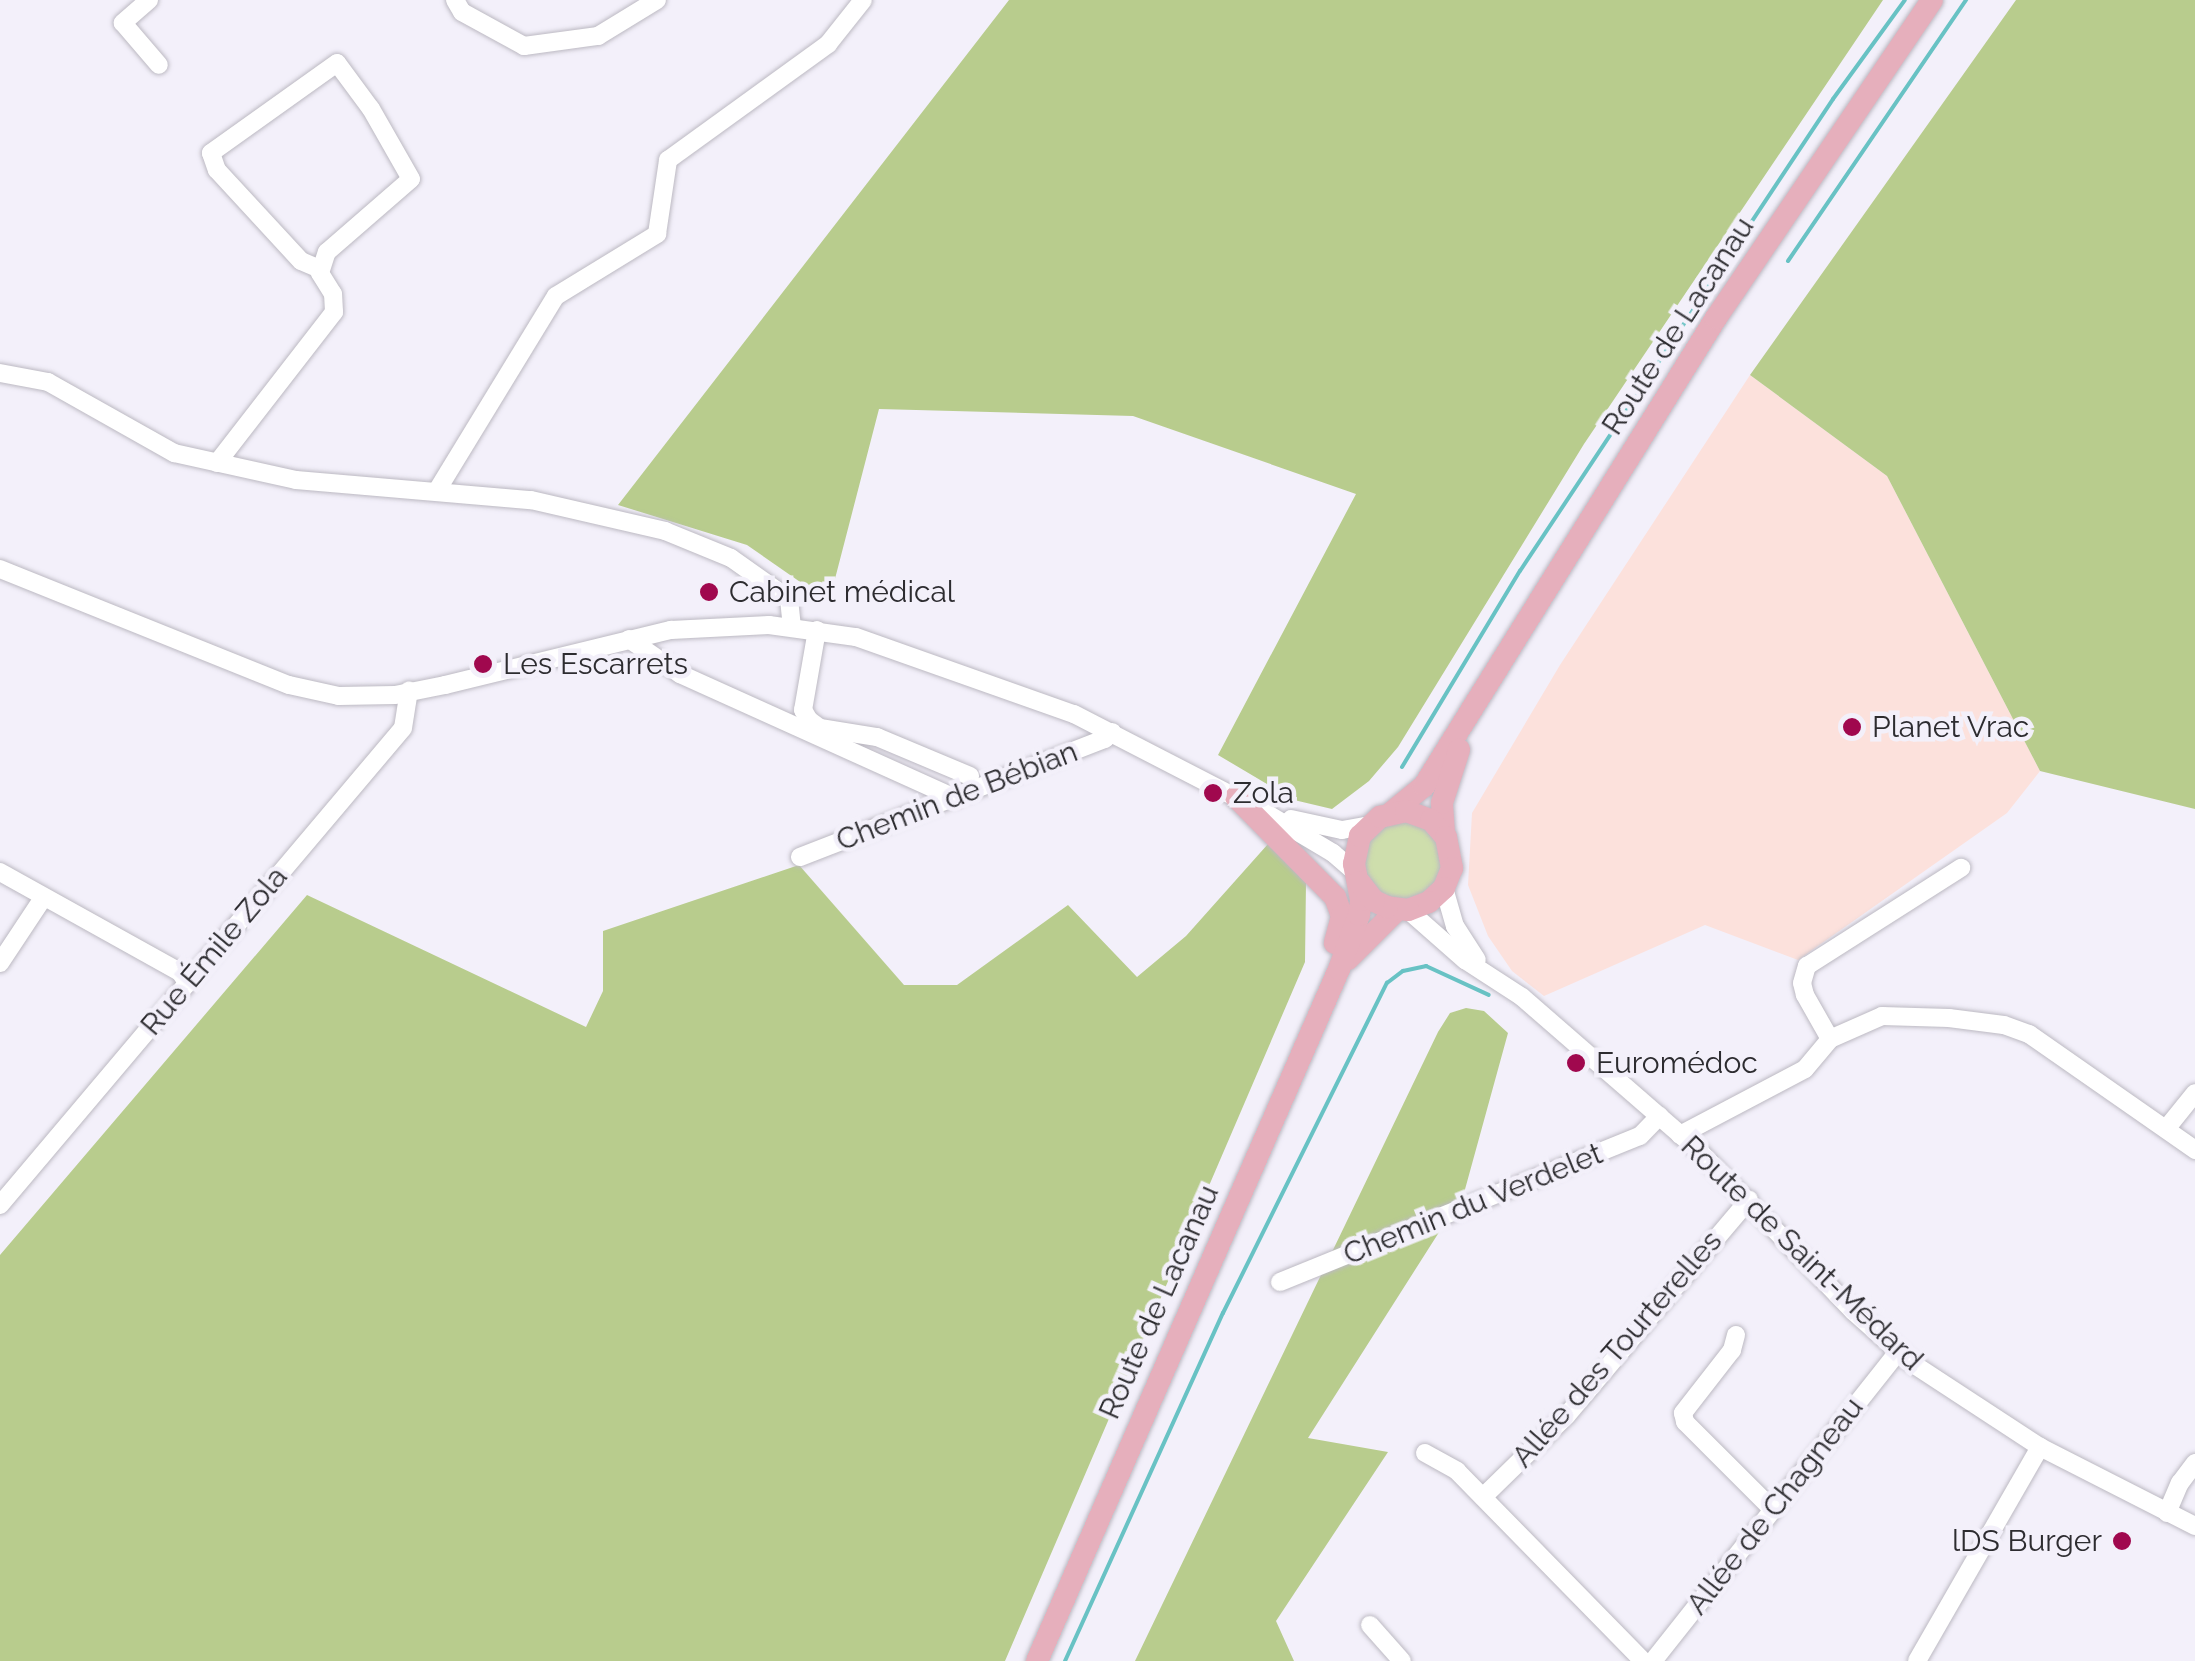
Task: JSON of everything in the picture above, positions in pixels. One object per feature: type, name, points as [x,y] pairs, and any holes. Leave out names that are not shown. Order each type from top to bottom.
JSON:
[{"type":"main road","name":"Route de Lacanau","points":[[1038,1661],[1286,1083],[1339,969],[1359,915],[1355,849],[1368,825],[1392,812],[1424,786],[1716,318],[1932,0]]},
{"type":"main road","name":"Route de Lacanau","points":[[1339,969],[1403,910],[1429,902],[1444,888],[1452,868],[1442,802],[1484,691]]},
{"type":"main road","points":[[1236,797],[1328,888],[1340,906],[1340,929],[1286,1083]]},
{"type":"main road","points":[[1392,812],[1419,814],[1444,833]]},
{"type":"main road","points":[[1357,877],[1374,901],[1403,910]]},
{"type":"street","points":[[149,0],[123,23],[159,65]]},
{"type":"street","points":[[455,0],[462,12],[524,46],[598,36],[657,0]]},
{"type":"street","points":[[438,490],[556,296],[657,234],[668,160],[828,44],[863,0]]},
{"type":"street","points":[[217,463],[334,312],[334,294],[322,282],[320,269],[328,252],[411,179],[372,109],[337,63],[211,153],[218,170],[302,261],[320,269]]},
{"type":"street","points":[[0,373],[48,382],[174,453],[296,480],[530,500],[665,531],[731,558],[790,600],[792,627]]},
{"type":"street","points":[[0,569],[299,688],[356,697],[449,684],[629,639],[686,629],[818,630],[896,649],[1030,696],[1112,732],[1266,813],[1333,853],[1357,877]]},
{"type":"street","points":[[818,630],[803,710],[809,720],[820,728],[877,737],[970,776]]},
{"type":"street","points":[[629,639],[680,674],[955,798]]},
{"type":"street","name":"Rue Émile Zola","points":[[0,1206],[403,728],[409,690]]},
{"type":"street","name":"Chemin de Bébian","points":[[800,856],[1105,739],[1112,732]]},
{"type":"street","points":[[1266,813],[1319,828],[1368,825]]},
{"type":"street","points":[[1830,1038],[1805,995],[1802,983],[1807,966],[1960,868]]},
{"type":"street","points":[[0,872],[180,972],[188,984]]},
{"type":"street","name":"Route de Saint-Médard","points":[[1444,888],[1455,926],[1486,972]]},
{"type":"street","points":[[0,963],[43,898]]},
{"type":"street","name":"Route de Saint-Médard","points":[[1403,910],[1486,972],[1659,1116],[1749,1200],[1898,1352],[1985,1415],[2195,1526]]},
{"type":"street","points":[[1680,1135],[1805,1069],[1830,1038],[1882,1016],[2004,1025],[2058,1052],[2195,1150]]},
{"type":"street","points":[[2166,1129],[2195,1092]]},
{"type":"street","name":"Chemin du Verdelet","points":[[1280,1282],[1640,1136],[1659,1116]]},
{"type":"street","name":"Allée des Tourterelles","points":[[1483,1497],[1567,1415],[1749,1200]]},
{"type":"street","points":[[1736,1335],[1732,1350],[1683,1413],[1685,1422],[1772,1509]]},
{"type":"street","name":"Allée de Chagneau","points":[[1653,1661],[1898,1352]]},
{"type":"street","points":[[1918,1661],[2040,1447]]},
{"type":"street","points":[[1425,1453],[1457,1471],[1643,1661]]},
{"type":"street","points":[[2167,1513],[2180,1483],[2195,1463]]},
{"type":"street","points":[[1370,1625],[1402,1661]]},
{"type":"shaded area","points":[[1750,375],[1887,476],[2040,771],[2007,813],[1798,960],[1705,925],[1544,996],[1512,971],[1488,936],[1468,885],[1472,813],[1560,665]]},
{"type":"green space","points":[[1009,0],[1883,0],[1584,444],[1398,747],[1369,781],[1332,809],[1294,800],[1218,755],[1356,494],[1133,416],[879,409],[829,602],[747,545],[618,505]]},
{"type":"green space","points":[[2016,0],[2195,0],[2195,809],[2040,771],[1887,476],[1750,375]]},
{"type":"green space","points":[[1403,821],[1418,824],[1431,833],[1440,846],[1440,876],[1431,889],[1418,898],[1403,901],[1388,898],[1375,889],[1366,876],[1363,861],[1366,846],[1375,833],[1388,824]]},
{"type":"green space","points":[[1268,844],[1306,882],[1305,962],[1005,1661],[0,1661],[0,1255],[307,895],[586,1027],[603,991],[603,931],[799,865],[904,985],[957,985],[1068,905],[1137,977],[1186,936]]},
{"type":"green space","points":[[1466,1008],[1484,1011],[1508,1033],[1464,1193],[1308,1438],[1388,1452],[1276,1621],[1294,1661],[1135,1661],[1438,1032],[1450,1013]]},
{"type":"waterway","points":[[1402,767],[1520,571],[1833,99],[1905,0]]},
{"type":"waterway","points":[[1788,261],[1966,0]]},
{"type":"waterway","points":[[1065,1661],[1223,1313],[1387,983],[1403,971],[1426,966],[1489,995]]},
{"type":"place","name":"Cabinet médical","points":[[709,592]]},
{"type":"place","name":"Les Escarrets","points":[[483,664]]},
{"type":"place","name":"Planet Vrac","points":[[1852,727]]},
{"type":"place","name":"Zola","points":[[1213,793]]},
{"type":"place","name":"Euromédoc","points":[[1576,1063]]},
{"type":"place","name":"lDS Burger","points":[[2122,1541]]}]
